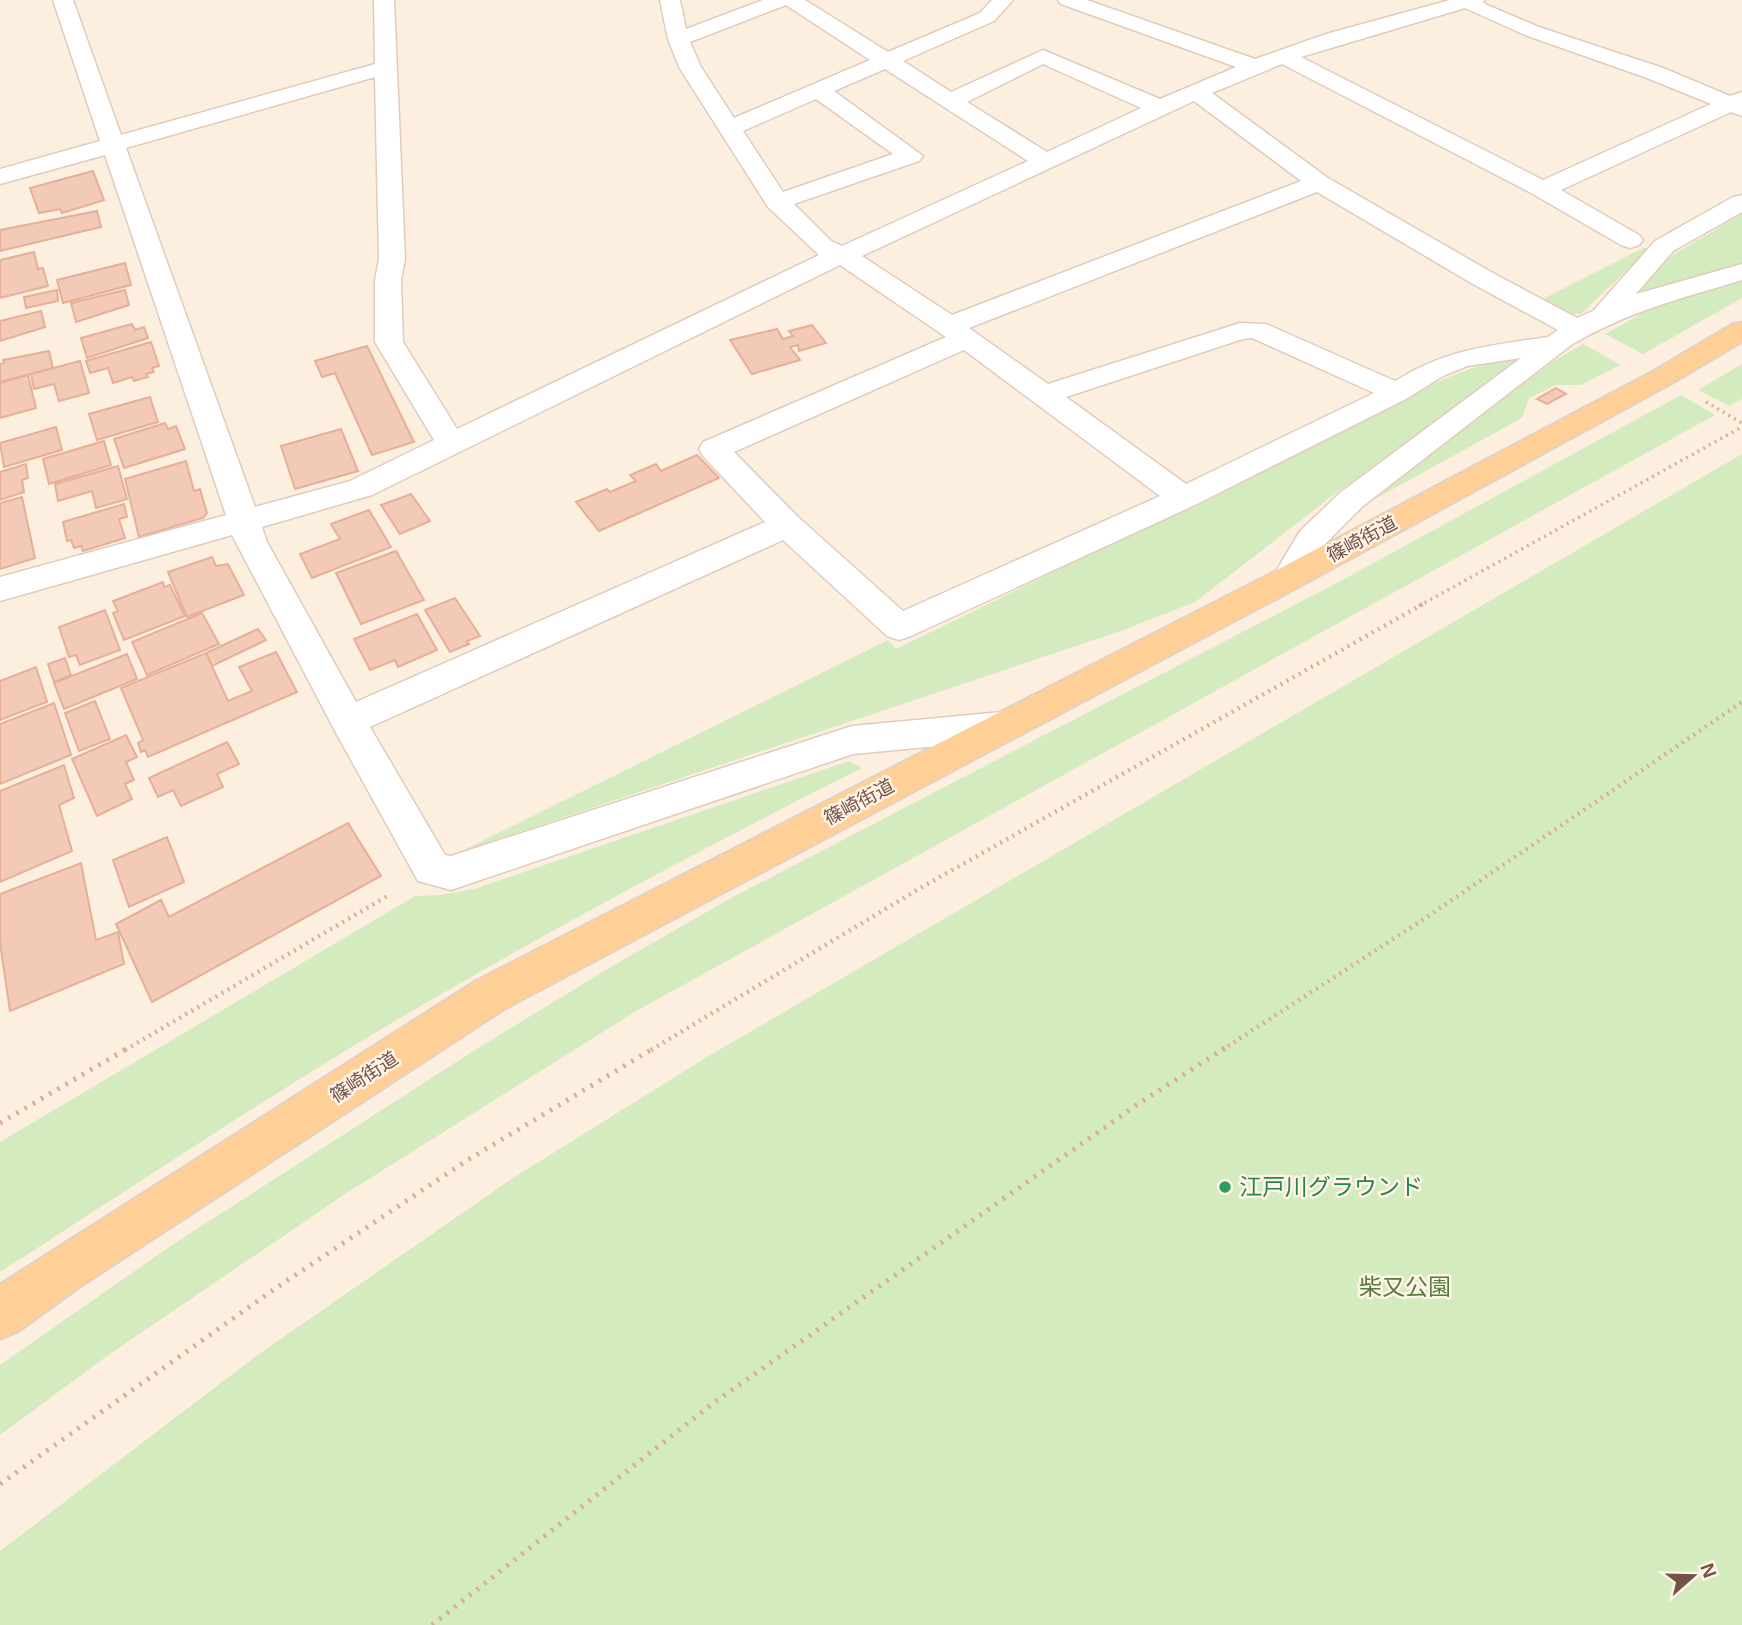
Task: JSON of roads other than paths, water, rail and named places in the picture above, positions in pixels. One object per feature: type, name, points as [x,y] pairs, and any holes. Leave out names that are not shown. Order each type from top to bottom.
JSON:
[{"type":"main road","name":"篠崎街道","points":[[0,1314],[63,1269],[491,996],[1289,578],[1663,377],[1742,330]]},
{"type":"street","points":[[63,0],[246,521],[251,542],[432,869],[451,873],[852,740],[1002,726]]},
{"type":"street","points":[[384,0],[392,259],[388,280],[388,342],[451,443]]},
{"type":"street","points":[[670,0],[678,39],[690,67],[777,202],[822,246],[858,264],[1184,498]]},
{"type":"street","points":[[678,39],[782,0]]},
{"type":"street","points":[[791,0],[1046,162]]},
{"type":"street","points":[[731,128],[987,18],[1003,0]]},
{"type":"street","points":[[1068,0],[1255,66]]},
{"type":"street","points":[[0,589],[361,488],[807,269],[1046,162],[1195,91],[1350,32],[1469,0],[1479,9],[1532,31],[1739,104]]},
{"type":"street","points":[[951,101],[1044,56],[1161,108]]},
{"type":"street","points":[[1285,57],[1542,189],[1630,240]]},
{"type":"street","points":[[0,177],[387,66]]},
{"type":"street","points":[[777,202],[911,156],[819,91]]},
{"type":"street","points":[[1195,91],[1319,183],[1482,278],[1566,337]]},
{"type":"street","points":[[1542,189],[1739,104]]},
{"type":"street","points":[[1319,183],[957,333],[714,449],[787,525],[899,626],[1184,498],[1396,393],[1433,369],[1461,359],[1566,337]]},
{"type":"street","points":[[1606,312],[1664,246],[1742,202]]},
{"type":"street","points":[[1289,578],[1311,539],[1352,499],[1566,337],[1606,312],[1742,272]]},
{"type":"street","points":[[1041,396],[1240,331],[1256,330],[1371,379],[1396,393]]},
{"type":"street","points":[[348,721],[787,525]]},
{"type":"place","name":"江戸川グラウンド","points":[[1225,1187]]},
{"type":"park label","name":"柴又公園","points":[[1405,1287]]}]
